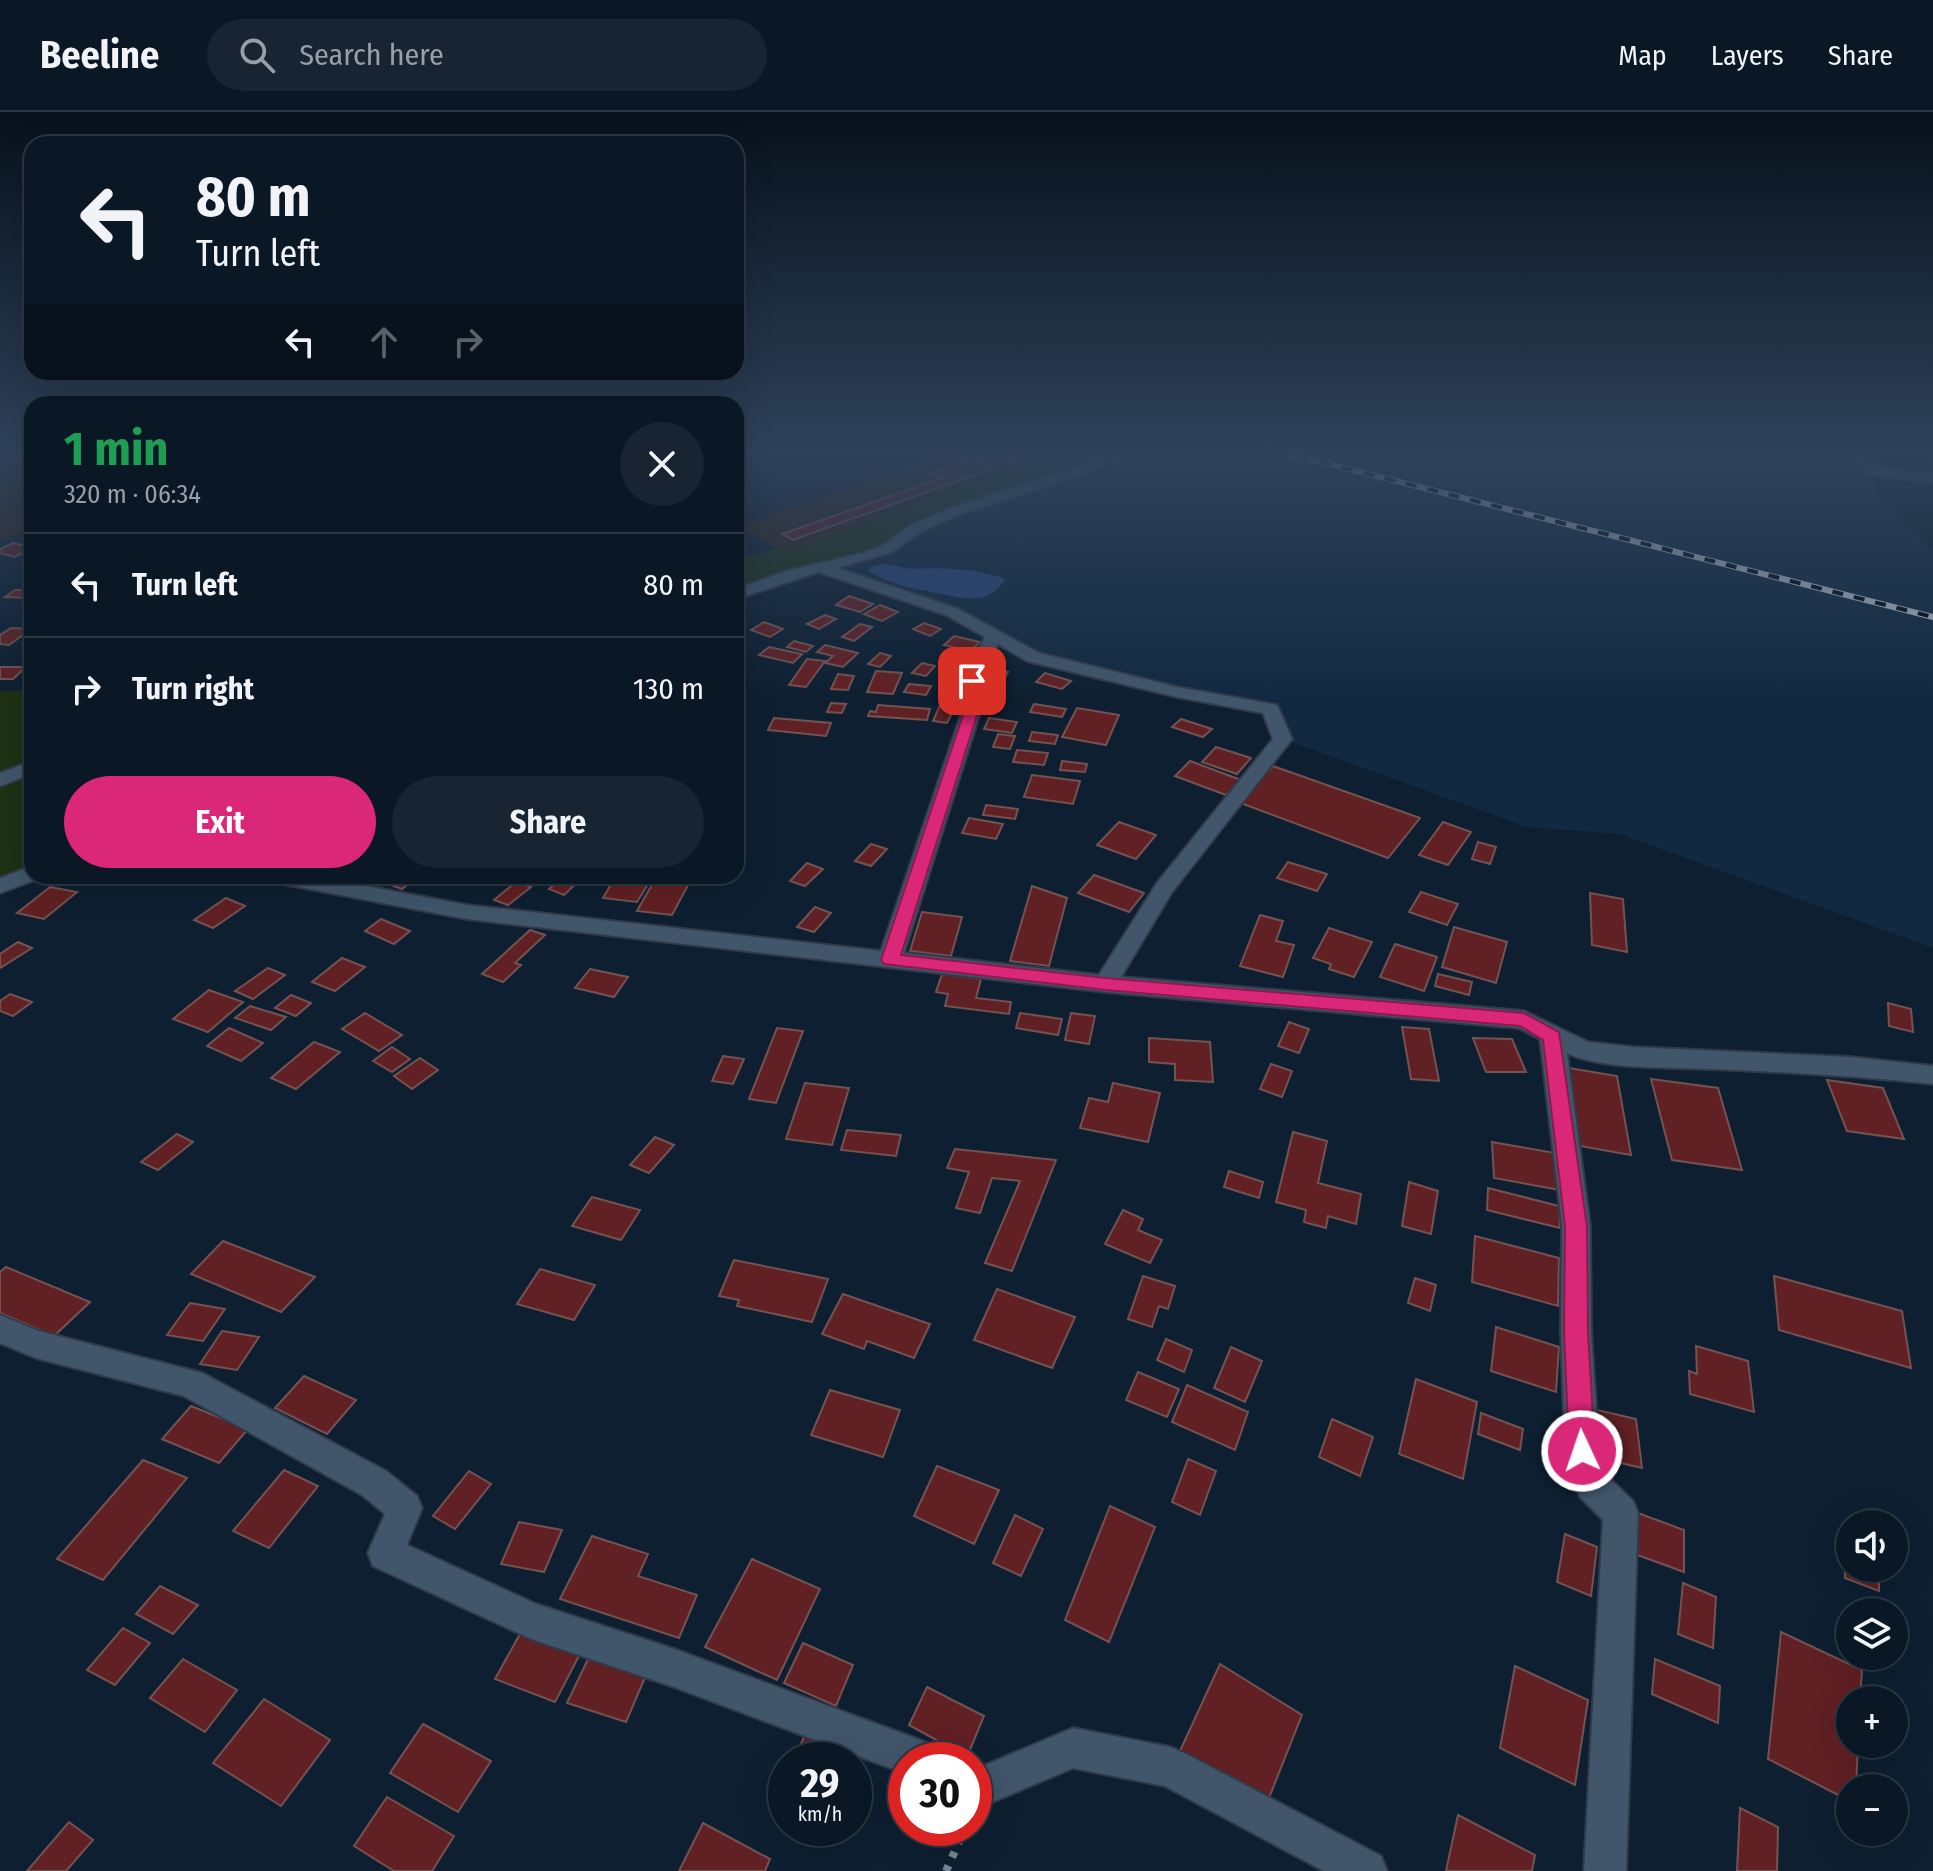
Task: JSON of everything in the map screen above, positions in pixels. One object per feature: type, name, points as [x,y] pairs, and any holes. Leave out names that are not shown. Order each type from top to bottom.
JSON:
[{"type":"street","points":[[744,591],[795,573],[887,549],[909,533]]},
{"type":"street","points":[[822,568],[952,612],[1033,657],[1177,692],[1271,709],[1283,739],[1173,876],[1126,943],[1106,984]]},
{"type":"street","points":[[890,960],[973,706],[972,681],[994,635]]},
{"type":"street","points":[[0,780],[24,770]]},
{"type":"street","points":[[0,886],[24,876]]},
{"type":"street","points":[[320,884],[467,912],[890,960],[1106,984],[1524,1020],[1552,1037],[1583,1050],[1632,1056],[1772,1061],[1933,1075]]},
{"type":"street","points":[[1552,1037],[1576,1226],[1576,1332],[1582,1451],[1592,1485],[1621,1513],[1605,1871]]},
{"type":"street","points":[[0,1329],[36,1344],[191,1383],[374,1483],[405,1508],[386,1553],[531,1621],[674,1668],[888,1748]]},
{"type":"street","points":[[992,1782],[1073,1748],[1170,1767],[1366,1871]]},
{"type":"path","points":[[946,1871],[957,1846]]},
{"type":"shaded area","points":[[0,533],[20,533],[0,542]]},
{"type":"shaded area","points":[[751,533],[840,533],[786,553]]},
{"type":"shaded area","points":[[905,533],[1916,533],[1933,551],[1933,948],[1620,834],[1527,827],[1283,739],[1271,709],[1033,657],[952,612],[822,568]]},
{"type":"green space","points":[[840,533],[915,533],[887,549],[744,592],[744,559],[776,548],[786,553]]},
{"type":"green space","points":[[0,691],[24,691],[24,876],[0,886]]},
{"type":"water","points":[[882,564],[910,569],[970,571],[1003,578],[1004,581],[985,596],[963,598],[899,585],[868,571]]},
{"type":"building","points":[[785,533],[812,533],[793,540],[782,534]]},
{"type":"building","points":[[13,543],[24,546],[24,553],[14,557],[0,553],[0,549]]},
{"type":"building","points":[[15,590],[24,590],[24,598],[5,597]]},
{"type":"building","points":[[849,596],[873,604],[860,612],[836,605]]},
{"type":"building","points":[[880,605],[898,612],[882,621],[864,614]]},
{"type":"building","points":[[825,615],[836,619],[819,629],[807,624]]},
{"type":"building","points":[[764,622],[783,629],[770,637],[751,630]]},
{"type":"building","points":[[924,623],[941,629],[930,636],[913,629]]},
{"type":"building","points":[[860,624],[872,627],[854,641],[842,637]]},
{"type":"building","points":[[11,628],[24,629],[24,634],[9,645],[0,644],[0,635]]},
{"type":"building","points":[[954,636],[980,642],[970,651],[944,645]]},
{"type":"building","points":[[794,641],[813,646],[806,652],[787,647]]},
{"type":"building","points":[[825,645],[858,653],[843,667],[825,663],[833,656],[817,652]]},
{"type":"building","points":[[769,647],[802,654],[793,663],[759,655]]},
{"type":"building","points":[[880,653],[891,656],[880,667],[868,664]]},
{"type":"building","points":[[807,659],[825,661],[806,687],[789,685]]},
{"type":"building","points":[[922,663],[935,666],[926,676],[912,673]]},
{"type":"building","points":[[0,667],[24,667],[13,679],[0,679]]},
{"type":"building","points":[[946,668],[966,671],[960,679],[940,675]]},
{"type":"building","points":[[991,669],[1008,672],[998,689],[980,686]]},
{"type":"building","points":[[876,671],[902,673],[893,694],[867,692]]},
{"type":"building","points":[[1045,673],[1071,681],[1062,689],[1036,682]]},
{"type":"building","points":[[838,674],[854,676],[848,690],[831,689]]},
{"type":"building","points":[[909,684],[931,686],[926,695],[904,692]]},
{"type":"building","points":[[831,703],[846,704],[842,713],[827,712]]},
{"type":"building","points":[[1034,704],[1066,709],[1062,717],[1030,712]]},
{"type":"building","points":[[878,705],[930,709],[927,720],[868,716],[870,711],[876,712]]},
{"type":"building","points":[[940,705],[955,707],[947,723],[933,721]]},
{"type":"building","points":[[1077,708],[1119,715],[1106,745],[1062,737]]},
{"type":"building","points":[[774,718],[831,723],[826,736],[768,730]]},
{"type":"building","points":[[989,718],[1017,722],[1012,733],[984,729]]},
{"type":"building","points":[[1181,719],[1212,729],[1203,737],[1172,727]]},
{"type":"building","points":[[1032,732],[1058,735],[1055,744],[1029,741]]},
{"type":"building","points":[[998,734],[1015,736],[1010,749],[993,747]]},
{"type":"building","points":[[1216,747],[1251,758],[1237,774],[1202,762]]},
{"type":"building","points":[[1017,750],[1048,753],[1044,765],[1013,762]]},
{"type":"building","points":[[1062,761],[1087,764],[1085,772],[1060,770]]},
{"type":"building","points":[[1190,761],[1241,780],[1226,795],[1175,776]]},
{"type":"building","points":[[1273,766],[1420,818],[1388,858],[1238,802]]},
{"type":"building","points":[[1032,775],[1080,781],[1073,804],[1024,797]]},
{"type":"building","points":[[986,805],[1018,809],[1015,819],[983,815]]},
{"type":"building","points":[[969,818],[1003,824],[996,839],[962,833]]},
{"type":"building","points":[[1119,822],[1156,835],[1136,859],[1097,845]]},
{"type":"building","points":[[1443,822],[1471,832],[1448,865],[1419,855]]},
{"type":"building","points":[[1478,842],[1496,847],[1490,864],[1472,859]]},
{"type":"building","points":[[871,844],[887,849],[871,866],[855,861]]},
{"type":"building","points":[[1288,862],[1327,874],[1317,891],[1277,878]]},
{"type":"building","points":[[807,863],[823,869],[805,886],[790,881]]},
{"type":"building","points":[[1094,875],[1144,893],[1129,912],[1078,893]]},
{"type":"building","points":[[388,884],[408,884],[402,889]]},
{"type":"building","points":[[514,884],[531,887],[508,905],[494,900]]},
{"type":"building","points":[[555,884],[576,884],[564,895],[549,889]]},
{"type":"building","points":[[611,884],[648,884],[637,902],[603,898]]},
{"type":"building","points":[[652,884],[689,884],[672,915],[637,911]]},
{"type":"building","points":[[1032,886],[1067,898],[1049,966],[1010,961]]},
{"type":"building","points":[[50,887],[77,892],[44,919],[17,913]]},
{"type":"building","points":[[1421,892],[1458,904],[1447,925],[1409,912]]},
{"type":"building","points":[[1590,893],[1623,899],[1627,952],[1592,945]]},
{"type":"building","points":[[226,898],[245,906],[213,928],[194,920]]},
{"type":"building","points":[[815,907],[831,913],[814,932],[797,927]]},
{"type":"building","points":[[922,912],[962,917],[951,956],[910,951]]},
{"type":"building","points":[[1260,915],[1283,921],[1276,941],[1294,945],[1283,977],[1240,966]]},
{"type":"building","points":[[381,919],[410,931],[394,944],[365,931]]},
{"type":"building","points":[[1454,927],[1507,942],[1496,983],[1442,967]]},
{"type":"building","points":[[1329,928],[1372,942],[1354,977],[1329,969],[1331,964],[1313,958]]},
{"type":"building","points":[[530,930],[545,935],[515,963],[521,965],[503,982],[482,974]]},
{"type":"building","points":[[18,942],[32,948],[0,968],[0,954]]},
{"type":"building","points":[[1395,944],[1437,957],[1424,991],[1380,977]]},
{"type":"building","points":[[342,958],[365,967],[335,991],[312,982]]},
{"type":"building","points":[[268,968],[285,975],[253,999],[235,991]]},
{"type":"building","points":[[590,969],[628,977],[614,997],[575,988]]},
{"type":"building","points":[[942,974],[981,979],[976,998],[1011,1002],[1009,1014],[945,1006],[948,994],[936,992]]},
{"type":"building","points":[[1438,974],[1472,982],[1469,995],[1435,986]]},
{"type":"building","points":[[209,990],[243,1002],[208,1032],[173,1019]]},
{"type":"building","points":[[10,994],[32,1002],[13,1016],[0,1011],[0,1001]]},
{"type":"building","points":[[291,995],[311,1003],[296,1016],[275,1008]]},
{"type":"building","points":[[1888,1003],[1911,1009],[1913,1032],[1889,1026]]},
{"type":"building","points":[[250,1006],[286,1017],[271,1030],[235,1018]]},
{"type":"building","points":[[365,1013],[402,1035],[379,1051],[342,1029]]},
{"type":"building","points":[[1020,1013],[1062,1019],[1058,1035],[1016,1028]]},
{"type":"building","points":[[1071,1013],[1095,1016],[1089,1044],[1065,1040]]},
{"type":"building","points":[[1289,1022],[1309,1029],[1299,1053],[1278,1046]]},
{"type":"building","points":[[1402,1027],[1429,1029],[1439,1081],[1411,1079]]},
{"type":"building","points":[[229,1028],[263,1043],[241,1061],[207,1046]]},
{"type":"building","points":[[777,1028],[803,1031],[776,1103],[749,1099]]},
{"type":"building","points":[[1149,1038],[1210,1042],[1213,1082],[1175,1080],[1175,1064],[1149,1062]]},
{"type":"building","points":[[1473,1038],[1512,1039],[1526,1072],[1486,1072]]},
{"type":"building","points":[[314,1042],[340,1052],[296,1089],[271,1078]]},
{"type":"building","points":[[392,1047],[410,1059],[392,1072],[373,1061]]},
{"type":"building","points":[[723,1056],[744,1059],[733,1084],[712,1081]]},
{"type":"building","points":[[420,1058],[438,1070],[412,1089],[394,1076]]},
{"type":"building","points":[[1271,1064],[1292,1071],[1282,1097],[1260,1089]]},
{"type":"building","points":[[1563,1067],[1617,1076],[1631,1155],[1574,1145]]},
{"type":"building","points":[[1651,1079],[1718,1088],[1742,1170],[1672,1160]]},
{"type":"building","points":[[1827,1080],[1883,1088],[1904,1139],[1847,1131]]},
{"type":"building","points":[[805,1083],[849,1088],[832,1145],[786,1139]]},
{"type":"building","points":[[1113,1083],[1160,1093],[1148,1142],[1080,1128],[1089,1098],[1108,1102]]},
{"type":"building","points":[[847,1130],[901,1135],[896,1156],[841,1150]]},
{"type":"building","points":[[1293,1132],[1327,1141],[1318,1183],[1361,1194],[1356,1224],[1328,1216],[1326,1228],[1304,1222],[1306,1210],[1276,1202]]},
{"type":"building","points":[[177,1134],[193,1142],[158,1170],[141,1162]]},
{"type":"building","points":[[655,1137],[674,1145],[649,1173],[630,1165]]},
{"type":"building","points":[[1492,1142],[1555,1153],[1560,1190],[1494,1178]]},
{"type":"building","points":[[955,1149],[1056,1160],[1012,1271],[985,1263],[1020,1181],[992,1178],[980,1213],[956,1208],[969,1172],[947,1168]]},
{"type":"building","points":[[1229,1171],[1263,1182],[1259,1198],[1224,1187]]},
{"type":"building","points":[[1409,1182],[1438,1191],[1431,1234],[1402,1226]]},
{"type":"building","points":[[1488,1188],[1559,1206],[1560,1228],[1487,1210]]},
{"type":"building","points":[[592,1197],[640,1210],[621,1240],[572,1226]]},
{"type":"building","points":[[1123,1210],[1143,1219],[1138,1230],[1162,1240],[1150,1263],[1105,1244]]},
{"type":"building","points":[[1475,1236],[1559,1258],[1558,1306],[1472,1282]]},
{"type":"building","points":[[223,1241],[315,1277],[281,1312],[191,1274]]},
{"type":"building","points":[[734,1260],[828,1279],[812,1322],[737,1306],[739,1300],[719,1296]]},
{"type":"building","points":[[6,1267],[90,1302],[54,1336],[0,1313],[0,1272]]},
{"type":"building","points":[[540,1269],[595,1285],[574,1320],[517,1304]]},
{"type":"building","points":[[1143,1276],[1175,1286],[1168,1309],[1159,1306],[1152,1327],[1128,1319]]},
{"type":"building","points":[[1774,1276],[1902,1311],[1911,1368],[1779,1330]]},
{"type":"building","points":[[1415,1278],[1436,1285],[1430,1311],[1408,1303]]},
{"type":"building","points":[[997,1289],[1075,1317],[1052,1368],[974,1340]]},
{"type":"building","points":[[843,1294],[930,1324],[914,1358],[867,1341],[864,1349],[822,1334]]},
{"type":"building","points":[[190,1303],[225,1309],[203,1341],[167,1335]]},
{"type":"building","points":[[1496,1327],[1559,1347],[1556,1392],[1491,1371]]},
{"type":"building","points":[[222,1331],[259,1337],[237,1370],[200,1364]]},
{"type":"building","points":[[1166,1339],[1192,1350],[1184,1372],[1157,1360]]},
{"type":"building","points":[[1696,1346],[1748,1361],[1754,1412],[1690,1394],[1689,1371],[1697,1374]]},
{"type":"building","points":[[1231,1347],[1262,1361],[1245,1402],[1214,1388]]},
{"type":"building","points":[[1138,1372],[1179,1389],[1167,1417],[1126,1400]]},
{"type":"building","points":[[304,1376],[356,1400],[327,1434],[275,1408]]},
{"type":"building","points":[[1416,1379],[1477,1402],[1463,1479],[1399,1454]]},
{"type":"building","points":[[1187,1385],[1248,1412],[1235,1450],[1172,1422]]},
{"type":"building","points":[[830,1390],[900,1410],[883,1457],[811,1435]]},
{"type":"building","points":[[191,1406],[248,1429],[219,1463],[162,1439]]},
{"type":"building","points":[[1589,1408],[1636,1419],[1642,1468],[1594,1457]]},
{"type":"building","points":[[1481,1413],[1523,1429],[1520,1450],[1478,1434]]},
{"type":"building","points":[[1332,1419],[1373,1437],[1360,1476],[1319,1457]]},
{"type":"building","points":[[1188,1459],[1216,1471],[1200,1515],[1172,1502]]},
{"type":"building","points":[[143,1460],[187,1478],[103,1580],[57,1559]]},
{"type":"building","points":[[937,1466],[999,1490],[974,1544],[914,1516]]},
{"type":"building","points":[[284,1470],[318,1486],[269,1548],[233,1531]]},
{"type":"building","points":[[469,1471],[491,1484],[455,1529],[433,1516]]},
{"type":"building","points":[[1110,1506],[1155,1527],[1109,1642],[1065,1620]]},
{"type":"building","points":[[1635,1512],[1684,1530],[1684,1572],[1632,1553]]},
{"type":"building","points":[[1015,1515],[1043,1529],[1021,1576],[993,1563]]},
{"type":"building","points":[[519,1522],[562,1530],[544,1572],[501,1564]]},
{"type":"building","points":[[1565,1534],[1597,1547],[1591,1596],[1557,1582]]},
{"type":"building","points":[[592,1536],[648,1554],[638,1576],[697,1595],[679,1638],[560,1599]]},
{"type":"building","points":[[752,1559],[820,1589],[777,1680],[705,1647]]},
{"type":"building","points":[[1855,1582],[1879,1582],[1879,1591]]},
{"type":"building","points":[[1683,1583],[1716,1597],[1713,1648],[1678,1634]]},
{"type":"building","points":[[160,1586],[198,1605],[173,1634],[136,1614]]},
{"type":"building","points":[[123,1628],[150,1643],[115,1685],[87,1670]]},
{"type":"building","points":[[521,1632],[580,1654],[555,1702],[495,1679]]},
{"type":"building","points":[[1781,1632],[1836,1658],[1836,1670],[1862,1670],[1861,1686],[1836,1686],[1836,1758],[1857,1758],[1857,1774],[1836,1774],[1836,1794],[1768,1759]]},
{"type":"building","points":[[803,1643],[853,1665],[836,1706],[784,1683]]},
{"type":"building","points":[[589,1657],[646,1675],[626,1722],[567,1703]]},
{"type":"building","points":[[183,1659],[237,1690],[205,1732],[150,1698]]},
{"type":"building","points":[[1655,1659],[1720,1686],[1718,1723],[1652,1694]]},
{"type":"building","points":[[1220,1664],[1302,1715],[1265,1808],[1180,1751]]},
{"type":"building","points":[[1515,1666],[1588,1700],[1575,1785],[1500,1748]]},
{"type":"building","points":[[927,1687],[984,1716],[973,1742],[940,1742],[909,1725]]},
{"type":"building","points":[[264,1699],[330,1740],[281,1806],[213,1763]]},
{"type":"building","points":[[423,1724],[491,1761],[458,1812],[390,1773]]},
{"type":"building","points":[[806,1732],[828,1742],[802,1742]]},
{"type":"building","points":[[387,1797],[454,1836],[432,1871],[394,1871],[354,1846]]},
{"type":"building","points":[[1740,1808],[1778,1827],[1777,1871],[1737,1871]]},
{"type":"building","points":[[1458,1815],[1535,1855],[1532,1871],[1446,1871]]},
{"type":"building","points":[[69,1822],[93,1840],[66,1871],[27,1871]]},
{"type":"building","points":[[703,1823],[770,1859],[765,1871],[679,1871]]},
{"type":"railway","points":[[1602,533],[1933,617]]},
{"type":"route","points":[[972,681],[973,706],[890,960],[1106,984],[1524,1020],[1552,1037],[1576,1226],[1576,1332],[1582,1451]]}]
